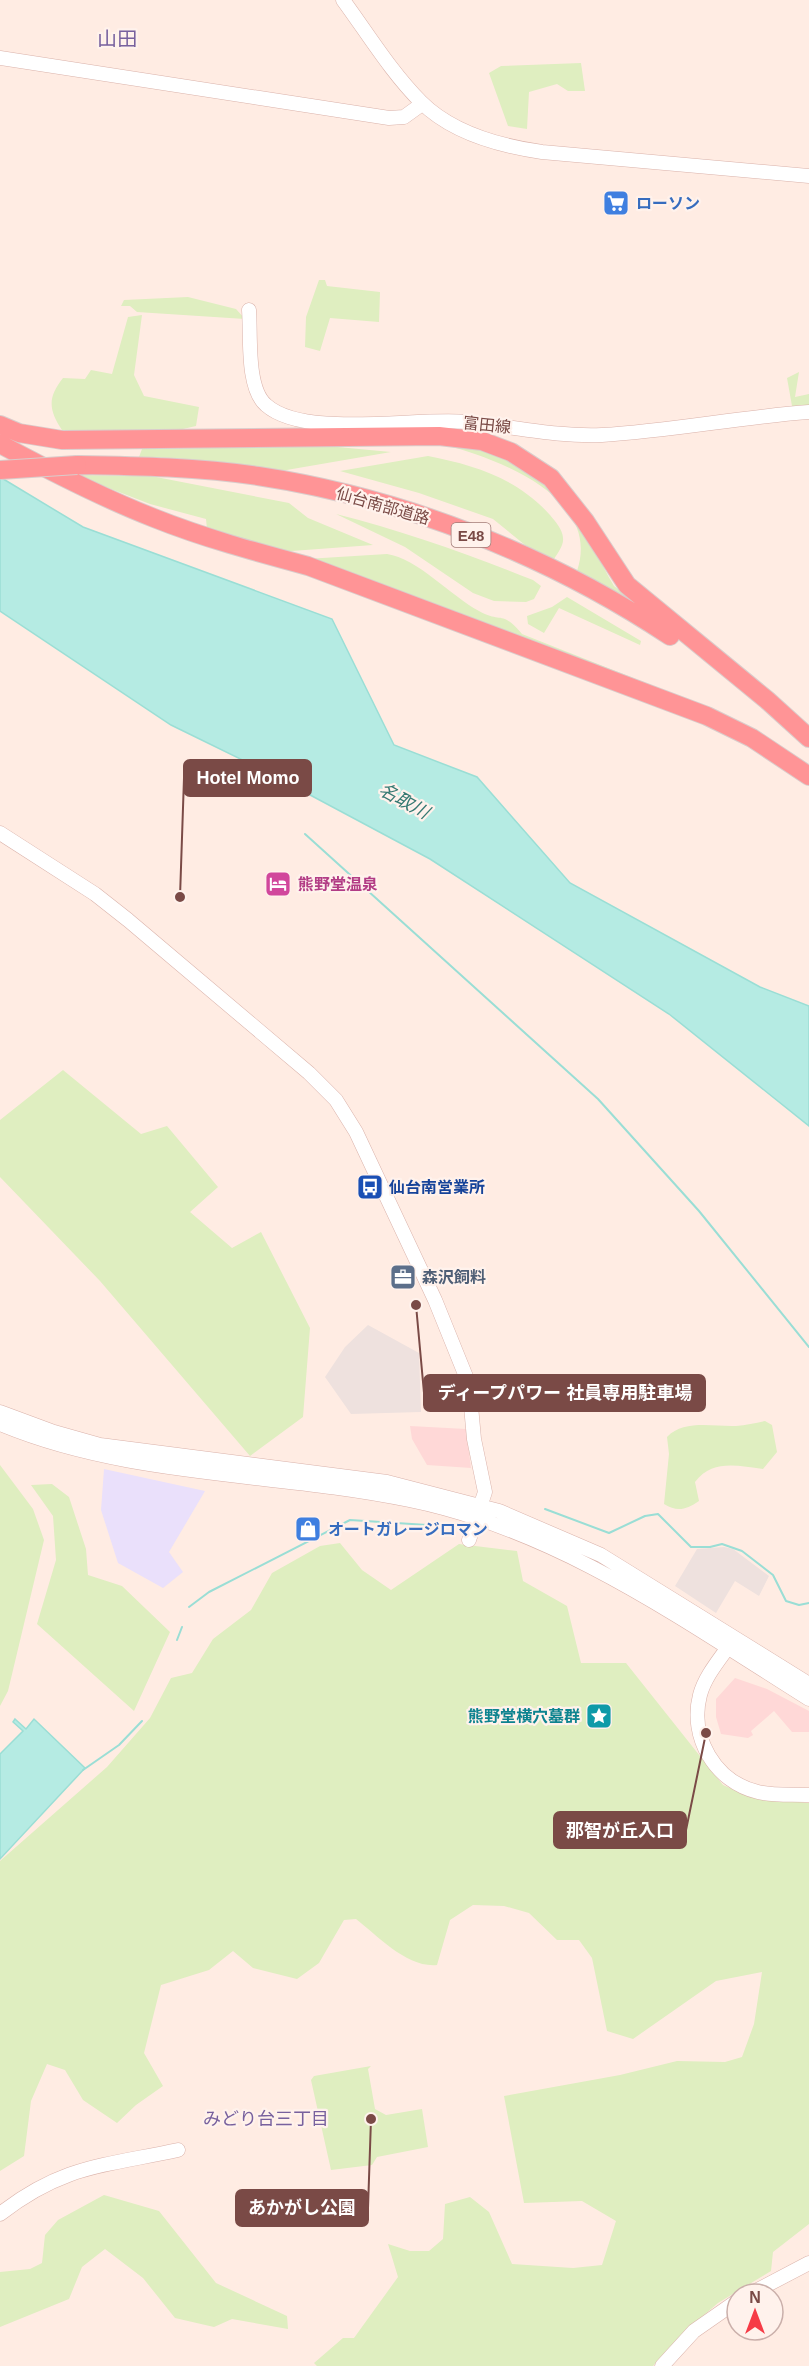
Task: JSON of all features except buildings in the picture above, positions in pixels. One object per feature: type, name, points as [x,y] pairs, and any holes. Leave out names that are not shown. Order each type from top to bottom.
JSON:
[{"type":"highway","points":[[0,425],[19,433],[62,440],[439,436],[482,441],[510,452],[551,478],[575,506],[627,585],[767,700],[809,738]]},
{"type":"highway","points":[[0,444],[86,489],[153,518],[240,548],[308,566],[707,717],[752,738],[809,777]]},
{"type":"highway","name":"仙台南部道路","points":[[0,470],[77,465],[179,469],[257,476],[303,484],[424,518],[510,549],[559,571],[643,618],[720,672],[809,748]]},
{"type":"street","points":[[343,0],[400,80],[422,104],[476,136],[523,149],[809,176]]},
{"type":"street","points":[[0,58],[388,118],[404,117],[422,104]]},
{"type":"street","name":"富田線","points":[[249,310],[253,384],[258,398],[268,408],[291,417],[316,422],[464,422],[578,435],[809,412]]},
{"type":"street","points":[[0,832],[95,894],[128,920],[309,1073],[336,1100],[356,1132],[400,1223],[459,1355],[469,1384],[474,1439],[485,1492],[469,1540]]},
{"type":"street","points":[[0,1412],[54,1432],[100,1444],[387,1482],[480,1511],[574,1556],[809,1684]]},
{"type":"street","points":[[0,1424],[51,1443],[111,1458],[352,1489],[480,1511]]},
{"type":"street","points":[[730,1643],[809,1699]]},
{"type":"street","points":[[730,1643],[700,1694],[699,1728],[708,1756],[722,1773],[745,1788],[759,1792],[809,1795]]},
{"type":"street","points":[[0,2214],[31,2190],[75,2171],[178,2150]]},
{"type":"street","points":[[773,2282],[809,2263]]},
{"type":"street","points":[[662,2366],[694,2331],[725,2309]]},
{"type":"shaded area","points":[[368,1325],[419,1353],[421,1412],[351,1414],[325,1377],[345,1347]]},
{"type":"shaded area","points":[[410,1426],[466,1429],[471,1468],[427,1465],[412,1439]]},
{"type":"shaded area","points":[[104,1469],[205,1491],[169,1552],[183,1572],[163,1588],[118,1563],[101,1510]]},
{"type":"shaded area","points":[[724,1547],[733,1549],[769,1576],[759,1596],[735,1581],[716,1613],[675,1586],[697,1549]]},
{"type":"shaded area","points":[[735,1678],[767,1689],[809,1711],[809,1732],[792,1732],[774,1711],[751,1731],[753,1735],[748,1738],[721,1734],[716,1717],[716,1699]]},
{"type":"green space","points":[[581,63],[585,91],[568,91],[557,84],[529,92],[527,129],[508,126],[489,73],[501,66]]},
{"type":"green space","points":[[319,280],[325,280],[327,286],[380,292],[379,322],[330,318],[320,351],[305,347],[306,317]]},
{"type":"green space","points":[[188,297],[236,309],[245,319],[137,312],[130,306],[121,306],[124,300]]},
{"type":"green space","points":[[142,315],[134,375],[144,396],[199,407],[196,426],[170,432],[62,430],[52,409],[52,397],[58,385],[63,378],[85,379],[91,370],[112,374],[128,317]]},
{"type":"green space","points":[[799,372],[795,397],[809,394],[809,405],[792,406],[787,378]]},
{"type":"green space","points":[[445,445],[500,456],[531,471],[546,482],[571,510],[614,586],[625,595],[623,597],[577,571],[581,545],[574,522],[560,502],[517,472],[492,460]]},
{"type":"green space","points":[[327,446],[391,452],[275,472],[176,458],[139,457],[142,449]]},
{"type":"green space","points":[[428,456],[494,475],[509,482],[537,502],[554,520],[563,535],[562,546],[554,559],[525,545],[493,519],[419,493],[340,471]]},
{"type":"green space","points":[[75,475],[151,476],[289,503],[308,518],[373,545],[278,552],[207,529],[206,519],[150,504]]},
{"type":"green space","points":[[336,514],[411,535],[460,552],[533,580],[541,586],[534,599],[526,602],[494,601],[473,593],[405,547]]},
{"type":"green space","points":[[387,554],[410,562],[468,604],[487,615],[505,619],[522,634],[684,698],[306,559]]},
{"type":"green space","points":[[567,597],[641,641],[640,645],[559,608],[544,633],[528,624],[527,616],[552,607]]},
{"type":"green space","points":[[63,1070],[141,1134],[167,1126],[218,1187],[190,1212],[232,1248],[261,1232],[310,1328],[303,1417],[250,1456],[100,1281],[0,1177],[0,1120]]},
{"type":"green space","points":[[765,1421],[772,1425],[777,1452],[763,1469],[718,1467],[702,1475],[695,1482],[699,1501],[682,1509],[664,1504],[669,1454],[667,1437],[674,1431],[700,1425],[736,1426]]},
{"type":"green space","points":[[0,1465],[33,1509],[44,1540],[8,1691],[0,1706]]},
{"type":"green space","points":[[52,1484],[69,1497],[86,1549],[88,1575],[122,1586],[170,1632],[134,1711],[37,1624],[56,1560],[53,1516],[31,1485]]},
{"type":"green space","points":[[340,1543],[362,1570],[391,1590],[459,1544],[517,1551],[523,1581],[567,1606],[581,1663],[626,1663],[723,1785],[751,1797],[809,1803],[809,2224],[773,2252],[771,2271],[753,2282],[725,2282],[725,2299],[681,2335],[653,2366],[317,2366],[314,2363],[343,2338],[354,2338],[398,2277],[388,2244],[410,2251],[429,2251],[443,2239],[445,2204],[470,2197],[489,2212],[512,2264],[573,2268],[602,2265],[616,2221],[582,2201],[524,2203],[504,2096],[620,2075],[677,2061],[725,2062],[742,2057],[754,2024],[762,1972],[716,1981],[633,2039],[607,2031],[592,1958],[579,1940],[557,1940],[529,1913],[504,1906],[473,1905],[450,1920],[437,1965],[426,1965],[404,1956],[356,1919],[344,1920],[319,1963],[297,1979],[253,1968],[233,1951],[209,1970],[161,1985],[144,2053],[163,2086],[136,2105],[117,2123],[83,2100],[65,2070],[47,2064],[31,2101],[24,2156],[0,2171],[0,1861],[107,1767],[150,1718],[171,1678],[192,1673],[213,1639],[251,1610],[272,1573],[320,1546]]},
{"type":"green space","points":[[371,2066],[368,2069],[375,2109],[386,2115],[422,2109],[428,2147],[377,2157],[372,2165],[331,2170],[311,2080],[314,2076]]},
{"type":"green space","points":[[104,2195],[159,2211],[216,2283],[287,2316],[288,2329],[232,2319],[214,2327],[175,2318],[143,2278],[105,2249],[82,2267],[69,2299],[0,2327],[0,2272],[30,2269],[42,2263],[45,2235],[58,2220]]},
{"type":"water","name":"名取川","points":[[0,477],[83,527],[332,619],[394,745],[477,777],[570,883],[760,987],[809,1006],[809,1126],[669,1014],[430,859],[267,772],[171,725],[0,611]]},
{"type":"water","points":[[15,1719],[26,1729],[34,1719],[85,1768],[0,1859],[0,1754],[23,1731],[13,1722]]},
{"type":"waterway","points":[[305,834],[598,1099],[699,1211],[809,1347]]},
{"type":"waterway","points":[[545,1509],[609,1533],[645,1516],[658,1514],[691,1547],[710,1547],[722,1544],[742,1551],[773,1575],[786,1601],[799,1605],[809,1603]]},
{"type":"waterway","points":[[189,1607],[209,1592],[350,1520],[458,1527]]},
{"type":"waterway","points":[[177,1640],[182,1627]]},
{"type":"waterway","points":[[83,1770],[119,1745],[142,1721]]},
{"type":"place","name":"ローソン","points":[[616,203]]},
{"type":"place","name":"熊野堂温泉","points":[[278,884]]},
{"type":"place","name":"Hotel Momo","points":[[180,897]]},
{"type":"place","name":"仙台南営業所","points":[[370,1187]]},
{"type":"place","name":"森沢飼料","points":[[403,1277]]},
{"type":"place","name":"ディープパワー 社員専用駐車場","points":[[416,1305]]},
{"type":"place","name":"オートガレージロマン","points":[[308,1529]]},
{"type":"place","name":"熊野堂横穴墓群","points":[[599,1716]]},
{"type":"place","name":"那智が丘入口","points":[[706,1733]]},
{"type":"place","name":"あかがし公園","points":[[371,2119]]},
{"type":"district","name":"山田","points":[[117,39]]},
{"type":"district","name":"みどり台三丁目","points":[[266,2119]]}]
